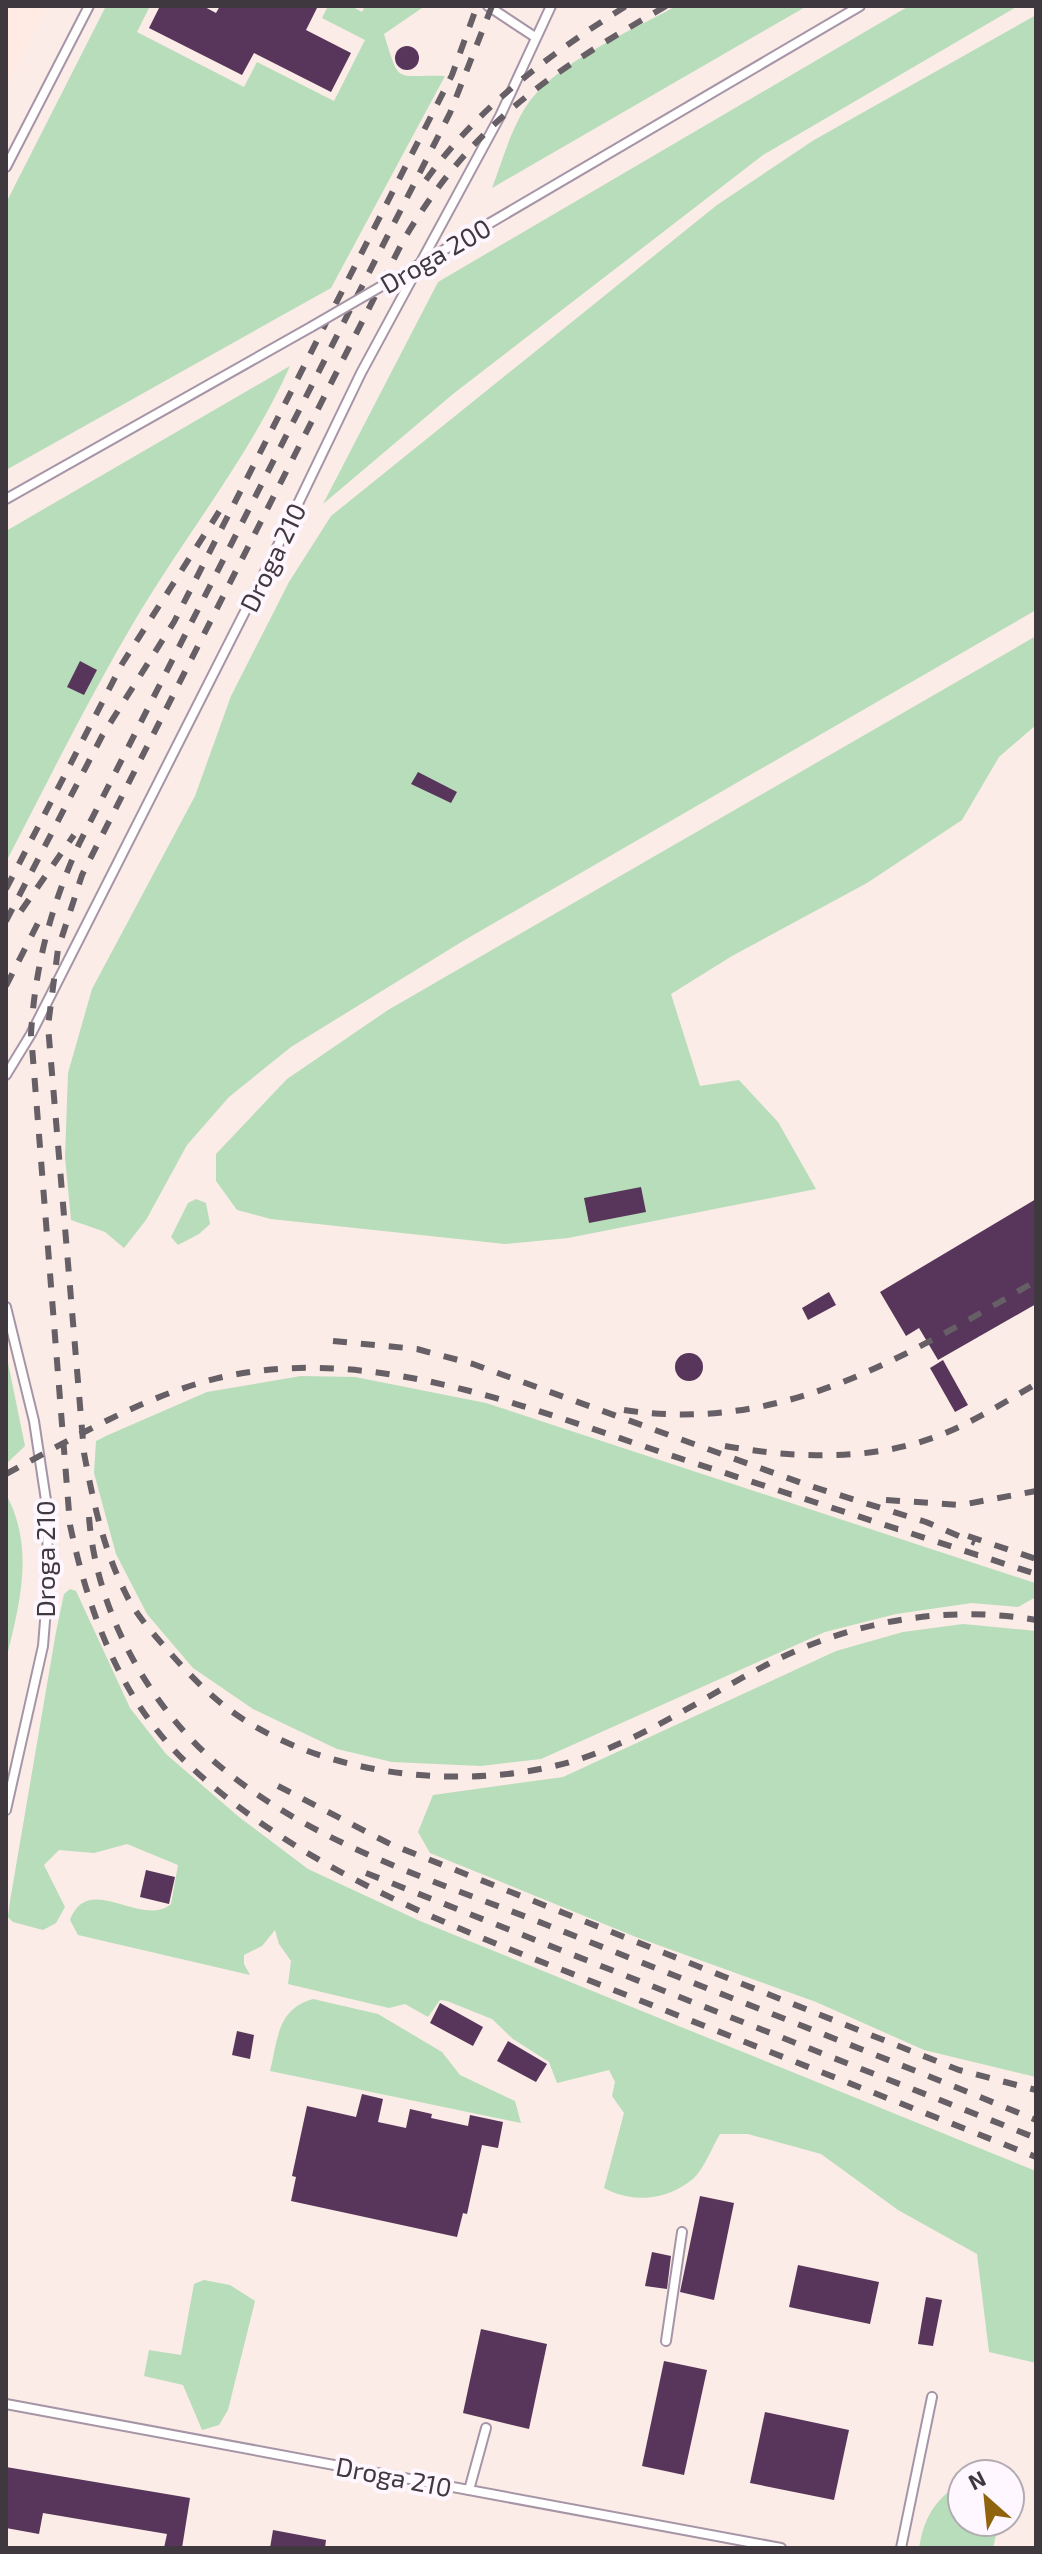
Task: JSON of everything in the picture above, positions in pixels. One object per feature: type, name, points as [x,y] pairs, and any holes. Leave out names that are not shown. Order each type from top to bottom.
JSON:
[{"type":"lane","points":[[6,167],[89,6]]},
{"type":"lane","points":[[488,6],[535,37]]},
{"type":"lane","name":"Droga 210","points":[[6,1075],[31,1034],[260,581],[361,373],[500,116],[551,6]]},
{"type":"lane","name":"Droga 200","points":[[6,499],[311,327],[860,6]]},
{"type":"lane","name":"Droga 210","points":[[6,1307],[34,1421],[47,1507],[48,1583],[43,1646],[6,1810]]},
{"type":"lane","points":[[666,2341],[682,2232]]},
{"type":"lane","points":[[901,2548],[932,2397]]},
{"type":"lane","name":"Droga 210","points":[[6,2404],[781,2548]]},
{"type":"lane","points":[[469,2490],[486,2428]]},
{"type":"shaded area","points":[[6,6],[48,6],[6,91]]},
{"type":"shaded area","points":[[48,6],[1036,6],[1036,2548],[6,2548],[6,91]]},
{"type":"green space","points":[[106,6],[150,6],[137,32],[244,87],[257,62],[334,101],[365,40],[322,18],[328,6],[351,6],[362,12],[365,6],[425,6],[384,34],[393,63],[402,74],[445,76],[331,288],[6,470],[6,203]]},
{"type":"green space","points":[[676,6],[807,6],[492,188],[515,127],[538,92],[573,63]]},
{"type":"green space","points":[[909,6],[1018,6],[763,155],[453,394],[323,504],[438,282]]},
{"type":"green space","points":[[1036,15],[1036,610],[463,941],[291,1047],[229,1097],[187,1145],[146,1220],[124,1248],[105,1232],[71,1220],[65,1157],[68,1073],[92,989],[195,796],[231,696],[289,582],[331,516],[717,205],[814,140]]},
{"type":"green space","points":[[290,366],[239,460],[123,641],[6,862],[6,531]]},
{"type":"green space","points":[[1036,636],[1036,725],[999,757],[962,820],[867,883],[732,956],[671,994],[700,1086],[739,1080],[778,1122],[816,1189],[568,1238],[505,1244],[271,1219],[237,1210],[216,1181],[216,1154],[287,1079],[388,1010]]},
{"type":"green space","points":[[196,1199],[206,1203],[210,1224],[178,1245],[171,1237],[188,1203]]},
{"type":"green space","points":[[6,1353],[25,1446],[6,1464]]},
{"type":"green space","points":[[301,1376],[355,1377],[486,1403],[1035,1583],[1036,1597],[1018,1607],[972,1603],[896,1614],[825,1632],[541,1759],[481,1766],[392,1762],[337,1749],[253,1709],[193,1668],[147,1614],[116,1554],[94,1473],[96,1441],[108,1435],[207,1392]]},
{"type":"green space","points":[[6,1494],[20,1535],[22,1576],[6,1660]]},
{"type":"green space","points":[[70,1589],[76,1591],[130,1708],[166,1754],[239,1817],[308,1869],[420,1921],[1036,2171],[1036,2363],[989,2352],[977,2254],[898,2210],[821,2154],[748,2134],[720,2134],[702,2168],[684,2185],[650,2197],[615,2193],[604,2188],[624,2113],[612,2096],[615,2082],[609,2070],[557,2083],[549,2062],[513,2039],[492,2019],[447,2001],[440,2000],[428,2017],[405,2004],[389,2008],[288,1984],[291,1961],[279,1944],[275,1930],[262,1946],[244,1955],[244,1964],[250,1975],[78,1935],[70,1920],[79,1906],[90,1900],[145,1910],[159,1910],[171,1904],[178,1865],[127,1844],[94,1853],[59,1850],[44,1865],[65,1907],[56,1923],[43,1930],[13,1922],[8,1917],[10,1901],[56,1632],[64,1594]]},
{"type":"green space","points":[[963,1624],[1036,1631],[1036,2077],[924,2050],[816,2002],[636,1937],[430,1853],[418,1832],[433,1795],[563,1777],[836,1651],[903,1632]]},
{"type":"green space","points":[[313,1999],[378,2014],[442,2052],[460,2075],[515,2101],[521,2123],[270,2071],[286,2018],[292,2010]]},
{"type":"green space","points":[[204,2280],[230,2285],[255,2301],[228,2410],[219,2425],[202,2430],[183,2385],[144,2376],[149,2350],[181,2355],[194,2284]]},
{"type":"green space","points":[[945,2495],[946,2538],[995,2538],[993,2548],[919,2548],[932,2510]]},
{"type":"building","points":[[160,6],[203,6],[216,13],[220,6],[318,6],[306,30],[351,53],[331,92],[254,53],[242,75],[149,28]]},
{"type":"building","points":[[407,46],[415,50],[419,58],[415,66],[407,70],[399,66],[395,58],[399,50]]},
{"type":"building","points":[[80,661],[97,670],[84,695],[67,687]]},
{"type":"building","points":[[418,772],[457,792],[451,803],[411,784]]},
{"type":"building","points":[[641,1187],[646,1212],[589,1223],[584,1198]]},
{"type":"building","points":[[1036,1199],[1036,1304],[938,1360],[919,1328],[906,1336],[880,1292]]},
{"type":"building","points":[[829,1292],[836,1305],[808,1320],[802,1308]]},
{"type":"building","points":[[689,1353],[699,1357],[703,1367],[699,1377],[689,1381],[679,1377],[675,1367],[679,1357]]},
{"type":"building","points":[[943,1360],[968,1405],[955,1412],[930,1368]]},
{"type":"building","points":[[146,1870],[175,1877],[169,1904],[140,1897]]},
{"type":"building","points":[[440,2003],[483,2027],[473,2046],[430,2023]]},
{"type":"building","points":[[237,2031],[254,2035],[250,2059],[232,2055]]},
{"type":"building","points":[[508,2041],[547,2064],[536,2082],[497,2061]]},
{"type":"building","points":[[362,2094],[383,2099],[378,2122],[406,2128],[410,2109],[432,2114],[431,2118],[468,2126],[470,2115],[503,2122],[498,2148],[482,2145],[467,2214],[463,2213],[457,2237],[291,2201],[296,2177],[292,2176],[307,2106],[356,2117]]},
{"type":"building","points":[[700,2196],[734,2203],[714,2300],[680,2292]]},
{"type":"building","points":[[652,2252],[671,2256],[667,2289],[645,2286]]},
{"type":"building","points":[[798,2265],[879,2282],[870,2324],[789,2307]]},
{"type":"building","points":[[926,2297],[942,2300],[933,2346],[918,2344]]},
{"type":"building","points":[[481,2329],[547,2344],[529,2429],[463,2413]]},
{"type":"building","points":[[664,2361],[707,2370],[684,2475],[642,2466]]},
{"type":"building","points":[[765,2412],[849,2430],[834,2500],[750,2483]]},
{"type":"building","points":[[6,2467],[190,2498],[182,2548],[164,2548],[167,2534],[43,2513],[39,2534],[6,2528]]},
{"type":"building","points":[[273,2530],[326,2540],[325,2548],[270,2548]]},
{"type":"railway","points":[[6,921],[102,736],[174,622],[452,75],[477,6]]},
{"type":"railway","points":[[492,6],[450,113],[79,844],[60,890],[46,937],[36,984],[31,1034],[70,1525],[78,1558],[111,1655],[145,1714],[190,1766],[237,1806],[288,1841],[342,1873],[455,1927],[1036,2157]]},
{"type":"railway","points":[[426,180],[469,128],[517,83],[626,6]]},
{"type":"railway","points":[[666,6],[586,54],[517,104],[486,132],[430,199],[403,241],[82,875],[58,949],[48,1026],[84,1453],[95,1506],[111,1558],[133,1607],[172,1655],[215,1698],[271,1735],[313,1753],[403,1773],[450,1777],[496,1775],[541,1769],[583,1758],[654,1727],[798,1650],[864,1628],[898,1620],[967,1614],[1036,1620]]},
{"type":"railway","points":[[6,889],[122,664],[222,507]]},
{"type":"railway","points":[[21,911],[74,835]]},
{"type":"railway","points":[[6,986],[42,915]]},
{"type":"railway","points":[[624,1410],[682,1414],[737,1411],[789,1400],[890,1362],[1036,1281]]},
{"type":"railway","points":[[333,1341],[417,1349],[473,1364],[807,1485],[926,1522],[975,1543]]},
{"type":"railway","points":[[6,1474],[113,1418],[169,1393],[227,1376],[285,1368],[343,1369],[401,1376],[517,1404],[1036,1574]]},
{"type":"railway","points":[[725,1446],[810,1455],[867,1453],[896,1448],[961,1426],[1036,1384]]},
{"type":"railway","points":[[886,1500],[961,1505],[1036,1491]]},
{"type":"railway","points":[[89,1517],[102,1587],[115,1622],[150,1687],[171,1717],[196,1744],[258,1795],[296,1819],[378,1859],[1036,2120]]},
{"type":"railway","points":[[968,1536],[1036,1559]]},
{"type":"railway","points":[[278,1786],[390,1844],[959,2070],[1036,2090]]},
{"type":"railway","points":[[366,1873],[1036,2138]]}]
